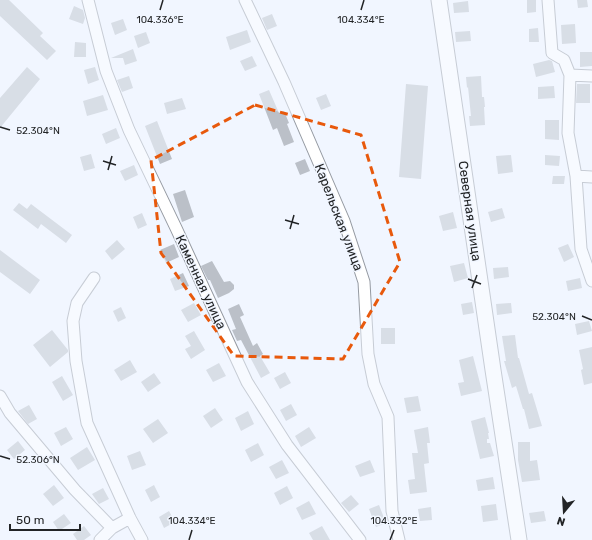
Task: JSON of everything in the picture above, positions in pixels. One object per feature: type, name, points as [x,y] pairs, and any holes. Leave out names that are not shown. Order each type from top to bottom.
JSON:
[{"type":"main road","name":"Северная улица","points":[[440,0],[519,540]]},
{"type":"street","name":"Каменная улица","points":[[88,0],[106,71],[129,130],[247,382],[287,445],[360,540]]},
{"type":"street","name":"Карельская улица","points":[[245,0],[284,82],[344,221],[364,282],[368,354],[374,384],[388,417],[392,511],[399,540]]},
{"type":"street","points":[[548,0],[552,53],[564,60],[570,75],[568,133],[576,176],[581,249],[592,281]]},
{"type":"street","points":[[570,75],[592,76]]},
{"type":"street","points":[[576,176],[592,177]]},
{"type":"street","points":[[94,278],[77,303],[73,321],[76,361],[87,423],[130,518],[142,540]]},
{"type":"street","points":[[0,396],[10,413],[75,490],[112,528]]},
{"type":"street","points":[[100,540],[112,528],[130,518]]},
{"type":"highlighted area","points":[[255,105],[361,135],[400,262],[343,359],[234,356],[161,253],[151,160]]},
{"type":"building","points":[[0,0],[9,0],[43,33],[40,36],[56,51],[47,60],[0,16]]},
{"type":"building","points":[[527,0],[536,0],[536,12],[527,13]]},
{"type":"building","points":[[577,0],[587,0],[588,7],[578,8]]},
{"type":"building","points":[[468,1],[469,12],[454,13],[453,3]]},
{"type":"building","points":[[74,6],[83,10],[85,18],[83,24],[69,19]]},
{"type":"building","points":[[272,14],[277,26],[267,30],[262,18]]},
{"type":"building","points":[[123,19],[127,30],[115,35],[111,23]]},
{"type":"building","points":[[575,24],[576,43],[562,44],[561,25]]},
{"type":"building","points":[[538,28],[539,42],[529,42],[529,29]]},
{"type":"building","points":[[247,30],[251,42],[230,50],[226,37]]},
{"type":"building","points":[[470,31],[471,41],[456,42],[455,32]]},
{"type":"building","points":[[146,32],[150,43],[138,48],[134,36]]},
{"type":"building","points":[[75,42],[86,43],[86,57],[74,57]]},
{"type":"building","points":[[133,49],[137,61],[125,65],[123,58],[111,58]]},
{"type":"building","points":[[580,52],[592,52],[592,66],[580,67]]},
{"type":"building","points":[[252,56],[257,66],[245,71],[240,61]]},
{"type":"building","points":[[549,60],[552,61],[555,72],[536,77],[533,64]]},
{"type":"building","points":[[27,67],[40,79],[0,128],[0,98]]},
{"type":"building","points":[[95,67],[99,80],[88,84],[84,70]]},
{"type":"building","points":[[129,76],[133,88],[122,92],[117,80]]},
{"type":"building","points":[[481,76],[482,97],[484,97],[485,107],[485,125],[470,126],[469,116],[471,116],[466,77]]},
{"type":"building","points":[[406,84],[428,86],[421,179],[399,177]]},
{"type":"building","points":[[577,84],[590,84],[590,103],[576,103]]},
{"type":"building","points":[[554,86],[555,98],[538,99],[538,87]]},
{"type":"building","points":[[269,90],[279,113],[284,111],[289,123],[287,124],[294,142],[284,146],[277,128],[273,130],[259,94]]},
{"type":"building","points":[[326,94],[331,106],[321,110],[316,98]]},
{"type":"building","points":[[103,95],[108,110],[87,116],[83,101]]},
{"type":"building","points":[[182,98],[186,109],[167,114],[164,103]]},
{"type":"building","points":[[545,120],[559,120],[559,140],[545,139]]},
{"type":"building","points":[[157,121],[172,159],[160,164],[145,126]]},
{"type":"building","points":[[116,128],[120,138],[106,144],[102,134]]},
{"type":"building","points":[[91,154],[95,168],[84,171],[80,157]]},
{"type":"building","points":[[511,155],[513,172],[498,174],[496,156]]},
{"type":"building","points":[[545,155],[560,156],[559,166],[545,165]]},
{"type":"building","points":[[305,159],[310,171],[300,175],[295,163]]},
{"type":"building","points":[[134,165],[138,175],[125,181],[120,171]]},
{"type":"building","points":[[553,176],[565,176],[564,184],[552,184]]},
{"type":"building","points":[[185,190],[194,217],[182,222],[173,194]]},
{"type":"building","points":[[19,203],[27,209],[31,204],[72,235],[66,243],[41,224],[38,229],[13,210]]},
{"type":"building","points":[[502,208],[505,218],[491,222],[488,212]]},
{"type":"building","points":[[453,212],[457,228],[443,231],[439,216]]},
{"type":"building","points":[[142,213],[147,225],[138,229],[133,217]]},
{"type":"building","points":[[117,240],[125,249],[112,260],[105,251]]},
{"type":"building","points":[[174,244],[179,257],[166,263],[160,250]]},
{"type":"building","points":[[568,244],[574,257],[564,262],[558,248]]},
{"type":"building","points":[[0,250],[40,280],[30,294],[0,272]]},
{"type":"building","points":[[212,261],[224,282],[230,281],[234,285],[234,289],[218,298],[210,280],[208,280],[201,266]]},
{"type":"building","points":[[464,263],[468,278],[454,282],[450,266]]},
{"type":"building","points":[[508,267],[509,277],[494,279],[493,268]]},
{"type":"building","points":[[183,273],[189,286],[175,291],[170,279]]},
{"type":"building","points":[[580,278],[582,288],[568,291],[566,281]]},
{"type":"building","points":[[472,302],[474,313],[463,315],[461,304]]},
{"type":"building","points":[[194,303],[201,315],[188,322],[181,310]]},
{"type":"building","points":[[511,303],[512,313],[497,315],[496,304]]},
{"type":"building","points":[[239,304],[244,315],[240,317],[253,346],[257,343],[263,354],[260,356],[270,373],[261,378],[241,340],[237,341],[232,330],[236,329],[228,309]]},
{"type":"building","points":[[121,307],[126,318],[118,322],[113,311]]},
{"type":"building","points":[[589,321],[592,331],[577,335],[575,324]]},
{"type":"building","points":[[381,328],[395,328],[395,344],[381,344]]},
{"type":"building","points":[[52,330],[68,352],[50,367],[33,345]]},
{"type":"building","points":[[194,331],[205,350],[191,359],[185,349],[191,346],[185,336]]},
{"type":"building","points":[[515,335],[518,358],[529,394],[532,393],[542,426],[529,429],[516,386],[512,388],[504,361],[506,361],[502,336]]},
{"type":"building","points":[[592,347],[592,383],[584,385],[581,370],[583,369],[579,350]]},
{"type":"building","points":[[473,356],[482,391],[461,396],[458,383],[464,382],[459,360]]},
{"type":"building","points":[[130,360],[137,372],[121,381],[114,370]]},
{"type":"building","points":[[219,363],[226,376],[213,382],[206,370]]},
{"type":"building","points":[[285,372],[291,383],[280,389],[274,378]]},
{"type":"building","points":[[154,373],[161,383],[148,392],[141,382]]},
{"type":"building","points":[[62,376],[73,395],[63,401],[52,382]]},
{"type":"building","points":[[418,396],[421,411],[407,413],[404,398]]},
{"type":"building","points":[[291,404],[297,415],[286,421],[280,410]]},
{"type":"building","points":[[29,405],[37,419],[28,424],[18,411]]},
{"type":"building","points":[[215,408],[223,420],[211,428],[203,416]]},
{"type":"building","points":[[248,411],[254,424],[241,431],[235,418]]},
{"type":"building","points":[[485,417],[489,433],[487,443],[490,443],[494,456],[480,459],[471,421]]},
{"type":"building","points":[[158,419],[168,433],[153,443],[143,429]]},
{"type":"building","points":[[66,427],[73,439],[61,446],[54,433]]},
{"type":"building","points":[[309,427],[316,438],[301,447],[295,436]]},
{"type":"building","points":[[428,427],[430,443],[427,443],[429,463],[424,464],[427,492],[410,494],[408,480],[415,479],[412,453],[418,453],[414,430]]},
{"type":"building","points":[[18,441],[25,450],[14,459],[7,450]]},
{"type":"building","points":[[518,442],[530,442],[530,461],[537,460],[540,480],[522,482],[518,460]]},
{"type":"building","points":[[258,443],[264,455],[251,462],[245,450]]},
{"type":"building","points":[[87,447],[95,460],[78,470],[70,458]]},
{"type":"building","points":[[140,451],[146,465],[132,470],[127,456]]},
{"type":"building","points":[[282,460],[289,473],[276,479],[269,467]]},
{"type":"building","points":[[370,460],[375,472],[360,477],[355,466]]},
{"type":"building","points":[[493,477],[495,489],[478,491],[476,480]]},
{"type":"building","points":[[54,485],[64,498],[53,506],[43,494]]},
{"type":"building","points":[[154,485],[160,497],[151,502],[145,490]]},
{"type":"building","points":[[287,486],[293,498],[280,505],[274,493]]},
{"type":"building","points":[[103,488],[109,499],[99,504],[92,494]]},
{"type":"building","points":[[351,495],[359,504],[349,512],[341,503]]},
{"type":"building","points":[[309,501],[316,514],[302,520],[296,508]]},
{"type":"building","points":[[496,504],[498,520],[483,522],[481,506]]},
{"type":"building","points":[[379,505],[386,523],[376,527],[369,509]]},
{"type":"building","points":[[431,507],[432,520],[420,521],[418,509]]},
{"type":"building","points":[[169,511],[175,522],[164,528],[159,517]]},
{"type":"building","points":[[544,511],[546,521],[531,523],[529,513]]},
{"type":"building","points":[[64,514],[71,523],[59,531],[53,522]]},
{"type":"building","points":[[84,526],[91,535],[84,540],[77,540],[73,534]]},
{"type":"building","points":[[322,526],[330,540],[313,540],[309,533]]}]
